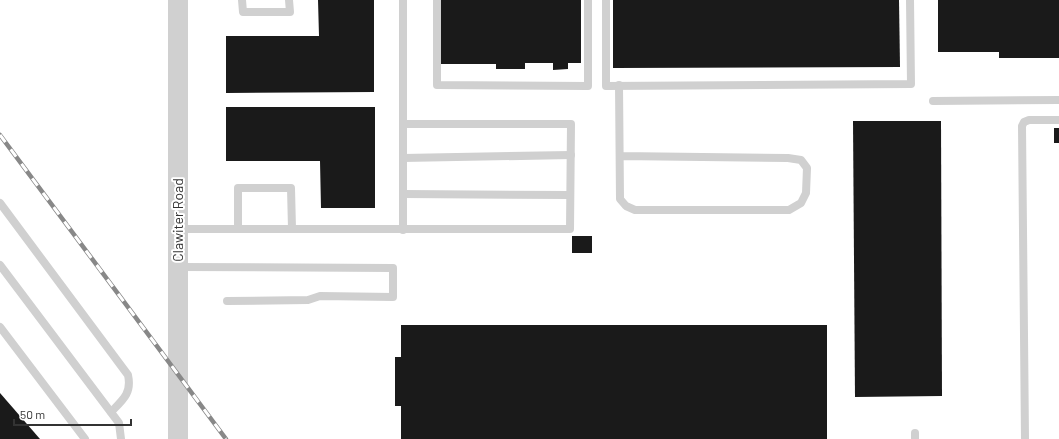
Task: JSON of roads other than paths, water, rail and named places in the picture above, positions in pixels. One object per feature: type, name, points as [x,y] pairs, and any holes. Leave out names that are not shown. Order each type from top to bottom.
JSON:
[{"type":"street","name":"Clawiter Road","points":[[178,0],[178,439]]},
{"type":"lane","points":[[242,0],[243,12],[290,12],[289,0]]},
{"type":"lane","points":[[402,230],[403,0]]},
{"type":"lane","points":[[437,0],[437,85],[588,86],[588,0]]},
{"type":"lane","points":[[606,0],[606,86],[911,84],[910,0]]},
{"type":"lane","points":[[619,85],[620,199],[626,206],[635,210],[790,210],[801,203],[806,193],[807,168],[801,160],[788,158],[620,156]]},
{"type":"lane","points":[[933,101],[1059,100]]},
{"type":"lane","points":[[1025,439],[1022,126],[1024,122],[1029,120],[1059,120]]},
{"type":"lane","points":[[178,229],[570,229],[571,124],[403,124]]},
{"type":"lane","points":[[403,158],[571,155]]},
{"type":"lane","points":[[238,229],[238,188],[291,188],[292,229]]},
{"type":"lane","points":[[403,194],[570,196]]},
{"type":"lane","points":[[0,203],[128,375],[130,382],[127,396],[111,412]]},
{"type":"lane","points":[[0,265],[111,412],[121,427],[122,439]]},
{"type":"lane","points":[[178,267],[393,268],[393,297],[320,296],[308,300],[227,301]]},
{"type":"lane","points":[[0,327],[85,439]]},
{"type":"railway","points":[[0,135],[226,439]]}]
